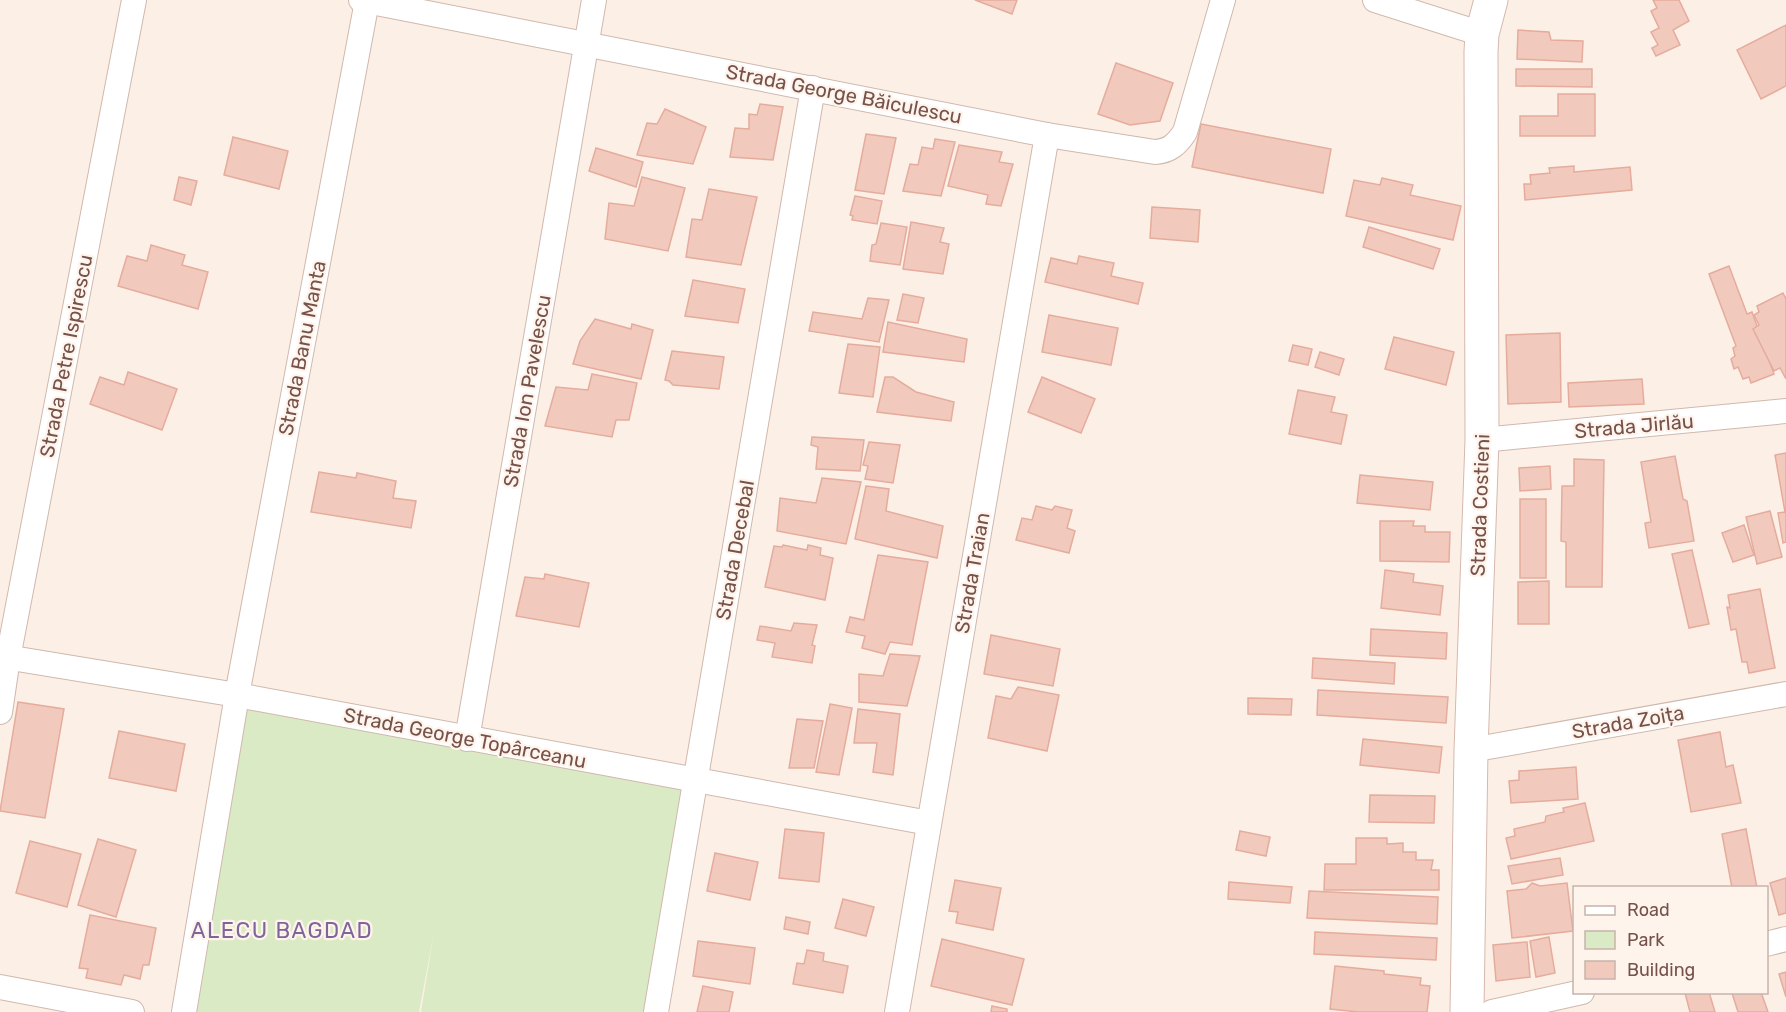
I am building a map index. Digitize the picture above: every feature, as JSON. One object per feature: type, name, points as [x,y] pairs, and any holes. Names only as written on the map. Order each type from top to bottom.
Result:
[{"type":"street","name":"Strada Petre Ispirescu","points":[[0,712],[4,657],[134,0]]},
{"type":"street","name":"Strada George Băiculescu","points":[[362,0],[1047,135],[1155,152],[1167,151],[1185,132],[1223,0]]},
{"type":"street","name":"Strada Ion Pavelescu","points":[[467,738],[594,0]]},
{"type":"street","points":[[1375,0],[1482,34]]},
{"type":"street","name":"Strada Costieni","points":[[1467,1012],[1471,750],[1482,440],[1482,34],[1491,0]]},
{"type":"street","name":"Strada Banu Manta","points":[[184,1012],[237,695],[367,1]]},
{"type":"street","name":"Strada Decebal","points":[[656,1012],[813,88]]},
{"type":"street","name":"Strada Traian","points":[[897,1012],[1047,135]]},
{"type":"street","name":"Strada Jirlău","points":[[1482,440],[1786,411]]},
{"type":"street","name":"Strada George Topârceanu","points":[[4,657],[237,695],[696,782],[929,823]]},
{"type":"street","name":"Strada Zoița","points":[[1471,750],[1786,693]]},
{"type":"street","points":[[1768,944],[1786,939]]},
{"type":"street","points":[[0,987],[132,1012]]},
{"type":"street","points":[[1492,1012],[1577,994]]},
{"type":"green space","points":[[237,695],[690,787],[650,1012],[421,1012],[434,932],[419,1012],[184,1012]]},
{"type":"building","points":[[975,0],[1017,0],[1012,14]]},
{"type":"building","points":[[1653,0],[1679,0],[1689,21],[1673,30],[1680,45],[1656,56],[1652,48],[1658,45],[1651,32],[1659,28],[1651,11],[1657,8]]},
{"type":"building","points":[[1786,25],[1786,86],[1761,99],[1737,50]]},
{"type":"building","points":[[1518,30],[1549,32],[1551,40],[1583,41],[1582,62],[1517,59]]},
{"type":"building","points":[[1116,63],[1173,83],[1160,121],[1130,125],[1098,114]]},
{"type":"building","points":[[1516,69],[1592,69],[1592,87],[1516,86]]},
{"type":"building","points":[[1558,94],[1595,94],[1595,136],[1520,136],[1520,116],[1558,116]]},
{"type":"building","points":[[760,104],[783,107],[773,160],[730,157],[735,128],[749,129],[749,114],[757,115]]},
{"type":"building","points":[[665,109],[706,127],[693,164],[637,155],[647,123],[657,124]]},
{"type":"building","points":[[1201,124],[1331,149],[1323,193],[1192,167]]},
{"type":"building","points":[[866,134],[896,138],[884,194],[855,190]]},
{"type":"building","points":[[233,137],[288,151],[279,189],[224,175]]},
{"type":"building","points":[[935,139],[955,142],[941,196],[903,191],[910,164],[918,165],[922,147],[933,149]]},
{"type":"building","points":[[959,145],[1002,152],[999,162],[1013,164],[1001,206],[986,204],[988,195],[948,186]]},
{"type":"building","points":[[596,148],[643,162],[636,187],[589,171]]},
{"type":"building","points":[[1574,166],[1574,172],[1630,167],[1632,190],[1525,200],[1524,184],[1531,184],[1530,175],[1550,173],[1549,168]]},
{"type":"building","points":[[179,177],[197,181],[191,205],[174,200]]},
{"type":"building","points":[[642,177],[685,188],[668,251],[605,239],[609,203],[634,206]]},
{"type":"building","points":[[1382,178],[1413,185],[1410,195],[1461,206],[1453,240],[1346,216],[1354,180],[1380,185]]},
{"type":"building","points":[[709,189],[757,197],[741,265],[686,257],[692,219],[702,220]]},
{"type":"building","points":[[855,196],[882,201],[877,224],[852,220],[853,216],[850,215]]},
{"type":"building","points":[[1152,207],[1200,210],[1198,242],[1150,238]]},
{"type":"building","points":[[911,222],[944,228],[940,242],[949,244],[943,274],[903,269]]},
{"type":"building","points":[[881,223],[907,227],[900,265],[870,261],[872,245],[876,244]]},
{"type":"building","points":[[1369,227],[1440,249],[1433,269],[1363,247]]},
{"type":"building","points":[[151,245],[185,255],[182,265],[208,272],[198,309],[118,286],[127,256],[147,261]]},
{"type":"building","points":[[1079,256],[1114,263],[1111,276],[1143,283],[1138,304],[1045,282],[1051,258],[1077,264]]},
{"type":"building","points":[[1729,266],[1747,314],[1752,312],[1774,374],[1751,383],[1749,377],[1743,379],[1738,367],[1734,369],[1731,359],[1735,356],[1733,348],[1736,346],[1709,274]]},
{"type":"building","points":[[693,280],[745,289],[738,323],[685,316]]},
{"type":"building","points":[[1783,293],[1786,299],[1786,379],[1780,368],[1774,371],[1753,329],[1759,325],[1754,315],[1759,312],[1757,306]]},
{"type":"building","points":[[903,294],[924,298],[918,323],[897,320]]},
{"type":"building","points":[[868,298],[889,300],[879,342],[809,331],[813,312],[862,319]]},
{"type":"building","points":[[1049,315],[1118,328],[1111,365],[1042,352]]},
{"type":"building","points":[[595,319],[631,329],[632,324],[653,330],[641,379],[573,364],[580,341]]},
{"type":"building","points":[[888,322],[967,339],[964,362],[883,352]]},
{"type":"building","points":[[1560,333],[1561,402],[1508,404],[1506,335]]},
{"type":"building","points":[[1394,337],[1454,352],[1446,385],[1385,369]]},
{"type":"building","points":[[848,344],[880,347],[873,397],[839,393]]},
{"type":"building","points":[[1293,345],[1312,349],[1308,365],[1289,361]]},
{"type":"building","points":[[672,351],[724,357],[719,389],[673,385],[665,380]]},
{"type":"building","points":[[1320,352],[1344,359],[1339,375],[1315,367]]},
{"type":"building","points":[[128,372],[177,389],[162,430],[90,404],[100,377],[124,385]]},
{"type":"building","points":[[592,374],[637,383],[629,420],[616,420],[612,437],[545,426],[556,387],[588,390]]},
{"type":"building","points":[[885,377],[893,377],[916,392],[954,402],[951,421],[877,412]]},
{"type":"building","points":[[1042,377],[1095,399],[1081,433],[1028,412]]},
{"type":"building","points":[[1642,379],[1644,404],[1569,407],[1568,383]]},
{"type":"building","points":[[1298,390],[1335,397],[1331,412],[1347,415],[1341,444],[1289,434]]},
{"type":"building","points":[[812,437],[864,440],[860,471],[816,469],[818,447],[811,445]]},
{"type":"building","points":[[869,442],[900,445],[893,483],[865,479],[868,466],[863,465]]},
{"type":"building","points":[[1786,453],[1786,542],[1783,543],[1778,513],[1785,512],[1775,455]]},
{"type":"building","points":[[1675,456],[1683,499],[1687,501],[1694,541],[1649,548],[1645,523],[1651,522],[1641,462]]},
{"type":"building","points":[[1574,459],[1604,460],[1602,587],[1566,587],[1566,542],[1561,541],[1562,486],[1574,486]]},
{"type":"building","points":[[1550,466],[1551,489],[1520,491],[1519,468]]},
{"type":"building","points":[[319,472],[356,478],[357,473],[396,481],[393,498],[416,501],[411,528],[311,512]]},
{"type":"building","points":[[1360,475],[1433,482],[1430,510],[1357,503]]},
{"type":"building","points":[[822,478],[861,482],[846,544],[777,531],[780,498],[816,503]]},
{"type":"building","points":[[866,486],[889,489],[886,511],[943,526],[937,558],[855,539]]},
{"type":"building","points":[[1520,499],[1546,499],[1546,578],[1520,578]]},
{"type":"building","points":[[1036,506],[1052,510],[1055,506],[1072,510],[1067,528],[1075,531],[1069,553],[1016,540],[1022,518],[1032,520]]},
{"type":"building","points":[[1770,511],[1782,557],[1757,564],[1746,517]]},
{"type":"building","points":[[1380,521],[1414,521],[1413,526],[1425,526],[1425,532],[1450,532],[1449,562],[1380,561]]},
{"type":"building","points":[[1744,525],[1754,555],[1733,562],[1722,533]]},
{"type":"building","points":[[783,545],[807,550],[808,545],[821,548],[820,555],[833,558],[825,600],[765,587],[774,546],[782,547]]},
{"type":"building","points":[[1692,550],[1709,624],[1689,628],[1672,554]]},
{"type":"building","points":[[878,555],[928,562],[912,645],[890,642],[885,654],[862,648],[865,636],[846,632],[850,617],[864,620]]},
{"type":"building","points":[[1385,570],[1414,574],[1413,582],[1443,586],[1440,615],[1381,608]]},
{"type":"building","points":[[545,574],[589,583],[579,627],[516,616],[525,577],[544,579]]},
{"type":"building","points":[[1549,581],[1549,624],[1518,624],[1518,582]]},
{"type":"building","points":[[1760,589],[1775,668],[1749,673],[1747,662],[1742,662],[1736,629],[1731,630],[1727,607],[1730,608],[1728,595]]},
{"type":"building","points":[[794,623],[817,625],[812,645],[815,646],[812,663],[772,657],[775,643],[757,640],[760,626],[791,631]]},
{"type":"building","points":[[1371,629],[1447,633],[1446,659],[1370,655]]},
{"type":"building","points":[[991,635],[1060,649],[1053,686],[984,674]]},
{"type":"building","points":[[890,654],[920,656],[907,706],[859,702],[859,674],[883,676]]},
{"type":"building","points":[[1313,658],[1395,663],[1394,684],[1312,678]]},
{"type":"building","points":[[1018,687],[1059,695],[1047,751],[988,738],[996,696],[1011,699]]},
{"type":"building","points":[[1318,690],[1448,697],[1446,723],[1317,715]]},
{"type":"building","points":[[1248,698],[1292,699],[1291,715],[1248,714]]},
{"type":"building","points":[[18,702],[64,709],[45,818],[0,811]]},
{"type":"building","points":[[830,704],[852,708],[839,775],[816,772]]},
{"type":"building","points":[[858,709],[900,714],[893,775],[873,772],[877,743],[854,743]]},
{"type":"building","points":[[797,719],[823,721],[814,768],[789,768]]},
{"type":"building","points":[[119,731],[185,744],[176,791],[109,778]]},
{"type":"building","points":[[1720,732],[1726,767],[1733,765],[1741,803],[1691,812],[1678,740]]},
{"type":"building","points":[[1363,739],[1442,747],[1439,773],[1360,765]]},
{"type":"building","points":[[1576,767],[1578,799],[1511,803],[1509,781],[1519,780],[1519,771]]},
{"type":"building","points":[[1370,795],[1435,796],[1434,823],[1369,822]]},
{"type":"building","points":[[1585,803],[1594,841],[1511,859],[1506,838],[1515,836],[1514,829],[1545,822],[1546,816],[1564,812],[1563,808]]},
{"type":"building","points":[[785,829],[824,833],[819,882],[779,878]]},
{"type":"building","points":[[1746,829],[1757,886],[1732,886],[1722,834]]},
{"type":"building","points":[[1240,831],[1270,837],[1266,856],[1236,850]]},
{"type":"building","points":[[1356,838],[1387,838],[1387,844],[1403,843],[1403,852],[1416,852],[1416,860],[1433,860],[1431,870],[1439,870],[1439,890],[1324,890],[1325,864],[1356,864]]},
{"type":"building","points":[[98,839],[136,850],[116,917],[78,905]]},
{"type":"building","points":[[30,841],[81,854],[67,907],[16,893]]},
{"type":"building","points":[[715,853],[758,862],[750,900],[707,891]]},
{"type":"building","points":[[1560,858],[1563,875],[1512,884],[1508,866]]},
{"type":"building","points":[[1786,878],[1786,913],[1779,915],[1770,883]]},
{"type":"building","points":[[955,880],[1001,888],[993,930],[956,923],[958,912],[949,911]]},
{"type":"building","points":[[1229,882],[1292,887],[1290,903],[1228,899]]},
{"type":"building","points":[[1532,883],[1540,886],[1567,883],[1573,931],[1512,938],[1507,891],[1526,889]]},
{"type":"building","points":[[1309,891],[1438,897],[1437,924],[1307,918]]},
{"type":"building","points":[[843,899],[874,907],[866,936],[835,928]]},
{"type":"building","points":[[90,915],[156,928],[149,965],[143,965],[140,979],[124,975],[121,985],[86,978],[88,969],[79,968]]},
{"type":"building","points":[[786,917],[810,922],[808,934],[784,929]]},
{"type":"building","points":[[1315,932],[1437,938],[1436,960],[1314,954]]},
{"type":"building","points":[[1549,937],[1555,973],[1536,977],[1530,941]]},
{"type":"building","points":[[942,939],[1024,959],[1012,1005],[931,986]]},
{"type":"building","points":[[698,941],[755,948],[750,984],[693,976]]},
{"type":"building","points":[[1527,942],[1530,977],[1496,981],[1493,945]]},
{"type":"building","points":[[807,950],[824,953],[823,961],[848,966],[843,993],[793,984],[797,963],[804,964]]},
{"type":"building","points":[[1335,966],[1384,971],[1384,974],[1421,978],[1420,985],[1430,986],[1427,1012],[1358,1012],[1330,1009]]},
{"type":"building","points":[[1786,972],[1786,997],[1779,974]]},
{"type":"building","points":[[703,986],[733,992],[729,1012],[697,1012]]},
{"type":"building","points":[[1685,994],[1710,994],[1715,1012],[1690,1012]]},
{"type":"building","points":[[1732,994],[1762,994],[1768,1012],[1738,1012]]},
{"type":"building","points":[[992,1006],[1007,1009],[1007,1012],[991,1012]]},
{"type":"district","name":"ALECU BAGDAD","points":[[282,930]]}]
